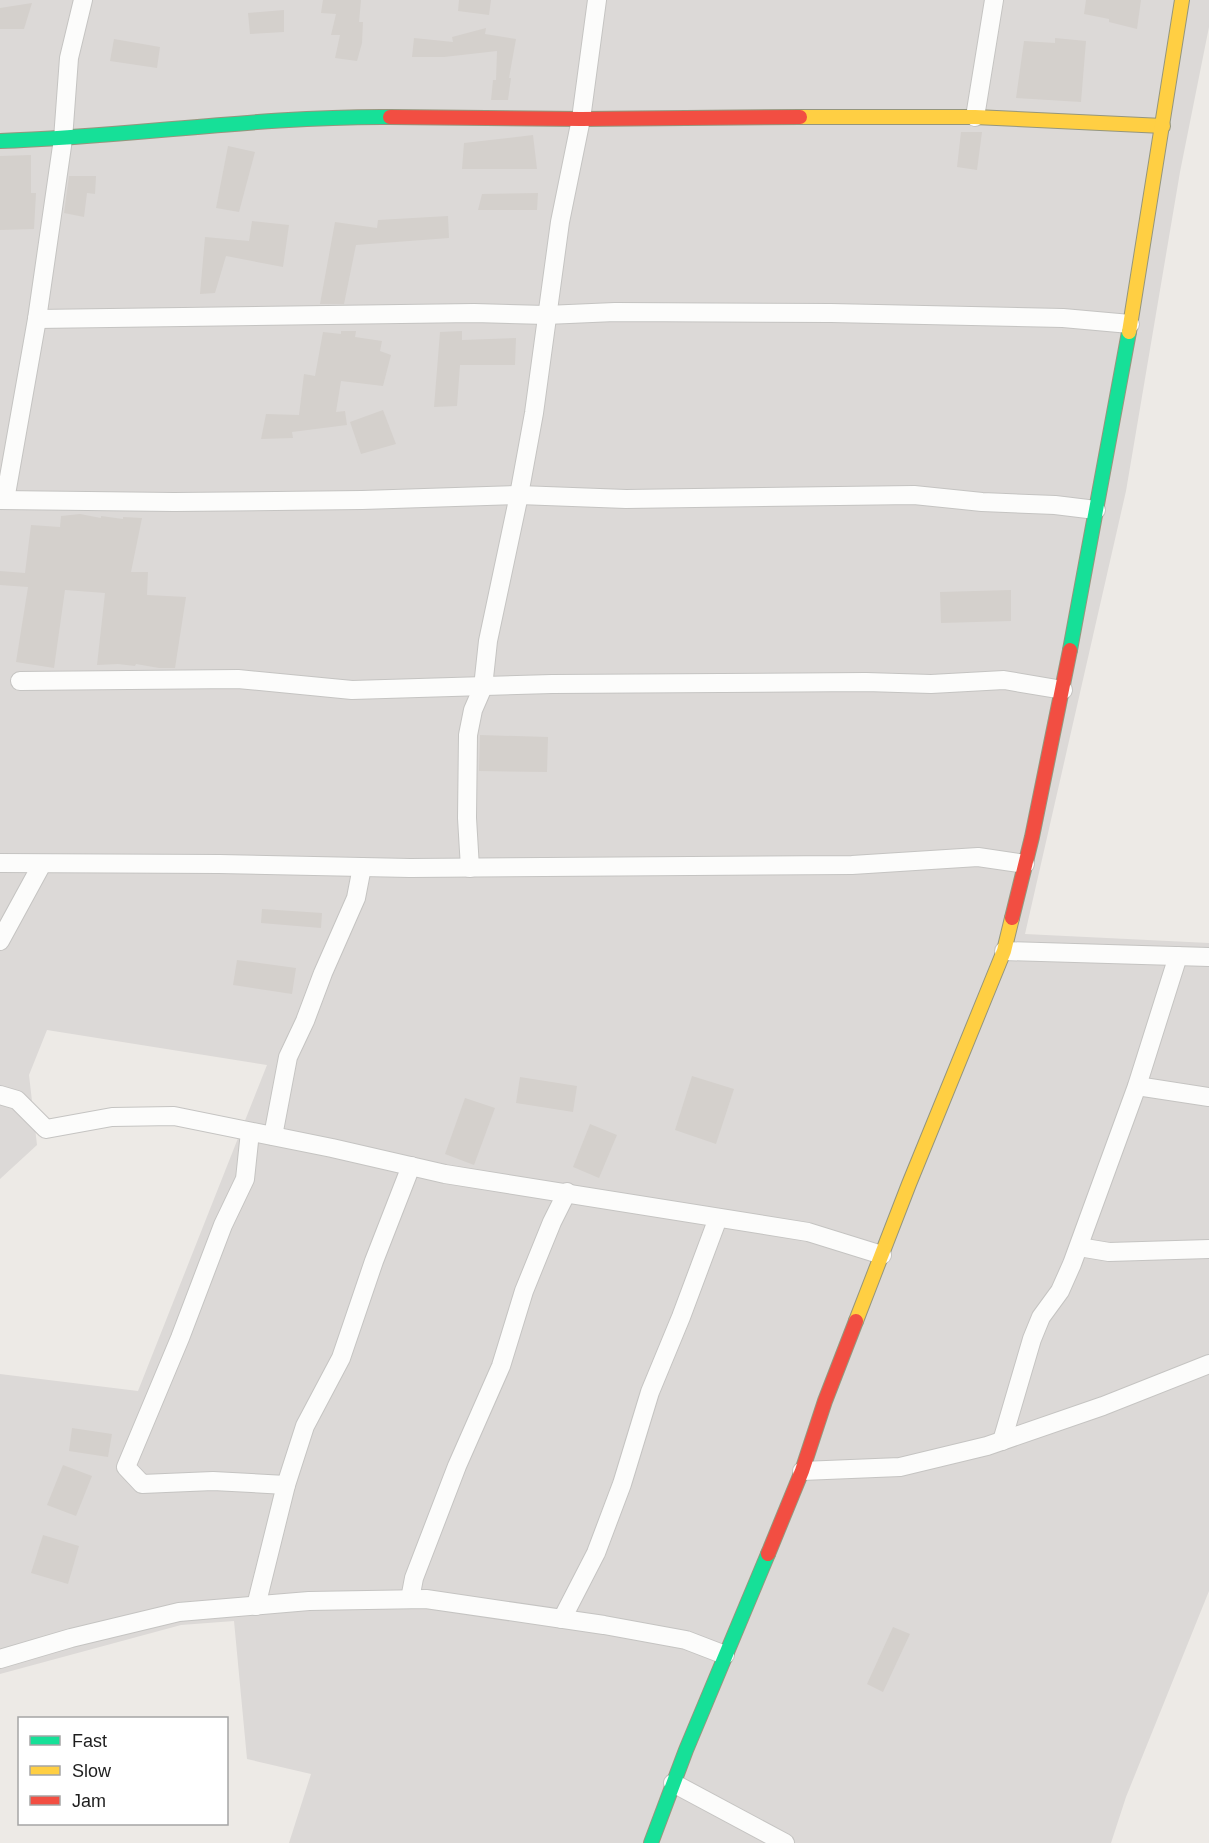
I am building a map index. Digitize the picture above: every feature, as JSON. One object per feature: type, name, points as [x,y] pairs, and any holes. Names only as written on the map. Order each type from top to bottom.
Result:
[{"type":"street","points":[[83,0],[69,58],[63,139],[37,319],[2,500],[174,502],[362,500],[519,495],[626,499],[914,495],[1096,510]]},
{"type":"street","points":[[470,868],[467,818],[468,735],[473,710],[483,687],[488,641],[534,413],[560,222],[581,119],[597,0]]},
{"type":"street","points":[[975,117],[994,0]]},
{"type":"street","points":[[651,1843],[673,1783],[802,1471],[825,1401],[1004,951],[1063,690],[1130,324],[1182,0]]},
{"type":"street","points":[[0,141],[63,139],[302,118],[975,117],[1163,126]]},
{"type":"street","points":[[37,319],[474,313],[546,315],[615,312],[842,313],[1063,318],[1130,324]]},
{"type":"street","points":[[20,681],[238,679],[352,690],[866,682],[931,684],[1004,680],[1063,690]]},
{"type":"street","points":[[0,863],[470,868],[852,865],[978,857],[1025,864]]},
{"type":"street","points":[[0,941],[42,864]]},
{"type":"street","points":[[273,1136],[288,1057],[357,898],[362,867]]},
{"type":"street","points":[[1004,951],[1209,957]]},
{"type":"street","points":[[1002,1441],[1032,1339],[1041,1317],[1060,1291],[1079,1247],[1137,1086],[1178,956]]},
{"type":"street","points":[[1137,1086],[1209,1096]]},
{"type":"street","points":[[0,1095],[17,1100],[46,1129],[112,1117],[174,1116],[445,1174],[808,1232],[882,1255]]},
{"type":"street","points":[[250,1131],[245,1179],[223,1225],[180,1338],[126,1467],[142,1484],[213,1481],[286,1485]]},
{"type":"street","points":[[256,1606],[286,1485],[305,1426],[341,1358],[374,1261],[411,1166]]},
{"type":"street","points":[[410,1599],[414,1578],[457,1466],[501,1366],[524,1291],[552,1222],[567,1192]]},
{"type":"street","points":[[562,1619],[596,1553],[622,1484],[650,1392],[718,1218]]},
{"type":"street","points":[[1079,1247],[1109,1252],[1209,1249]]},
{"type":"street","points":[[802,1471],[900,1467],[1002,1441],[1103,1406],[1209,1364]]},
{"type":"street","points":[[0,1659],[71,1638],[179,1612],[309,1601],[410,1599],[426,1599],[562,1619],[686,1640],[725,1655]]},
{"type":"street","points":[[673,1783],[785,1843]]},
{"type":"shaded area","points":[[0,0],[1209,0],[1209,27],[1180,172],[1126,491],[1025,934],[1209,943],[1209,1591],[1126,1797],[1111,1843],[289,1843],[311,1774],[247,1759],[234,1621],[181,1625],[0,1674],[0,1374],[138,1391],[267,1065],[47,1030],[29,1075],[37,1145],[0,1179]]},
{"type":"building","points":[[323,0],[361,0],[359,22],[363,22],[362,43],[357,61],[335,58],[340,35],[331,35],[336,14],[321,13]]},
{"type":"building","points":[[459,0],[491,0],[489,15],[458,11]]},
{"type":"building","points":[[1086,0],[1141,0],[1137,29],[1109,22],[1109,19],[1084,14]]},
{"type":"building","points":[[32,3],[24,29],[0,29],[0,8]]},
{"type":"building","points":[[284,10],[284,32],[250,34],[248,13]]},
{"type":"building","points":[[486,28],[485,34],[516,39],[509,78],[511,78],[508,100],[491,100],[493,80],[496,80],[497,51],[444,57],[412,57],[414,38],[453,42],[452,37]]},
{"type":"building","points":[[1055,38],[1086,41],[1081,102],[1016,98],[1024,41],[1055,43]]},
{"type":"building","points":[[114,39],[160,47],[157,68],[110,61]]},
{"type":"building","points":[[961,132],[982,132],[977,170],[957,167]]},
{"type":"building","points":[[533,135],[537,169],[462,169],[464,143]]},
{"type":"building","points":[[228,146],[255,152],[239,212],[216,208]]},
{"type":"building","points":[[31,155],[31,193],[36,193],[34,229],[0,230],[0,156]]},
{"type":"building","points":[[69,176],[96,176],[95,194],[87,193],[84,217],[64,213]]},
{"type":"building","points":[[538,193],[537,210],[478,210],[482,194]]},
{"type":"building","points":[[448,216],[449,238],[356,245],[344,304],[320,304],[335,222],[377,228],[378,220]]},
{"type":"building","points":[[252,221],[289,225],[283,267],[226,256],[215,293],[200,294],[205,237],[249,241]]},
{"type":"building","points":[[341,331],[356,331],[355,337],[382,341],[380,351],[391,355],[383,386],[341,381],[336,412],[345,411],[347,425],[292,432],[293,438],[261,439],[266,414],[299,415],[304,374],[315,376],[323,332],[341,334]]},
{"type":"building","points":[[462,331],[462,340],[516,338],[515,365],[460,365],[457,406],[434,407],[440,332]]},
{"type":"building","points":[[383,410],[396,444],[361,454],[350,422]]},
{"type":"building","points":[[80,514],[101,518],[101,516],[123,519],[123,517],[142,518],[131,572],[148,572],[147,595],[186,597],[175,668],[136,664],[135,666],[97,665],[105,593],[65,590],[54,668],[16,662],[28,587],[0,585],[0,571],[25,573],[31,525],[60,527],[61,516]]},
{"type":"building","points":[[1011,590],[1011,621],[941,623],[940,592]]},
{"type":"building","points":[[480,735],[548,737],[547,772],[479,771]]},
{"type":"building","points":[[262,909],[322,913],[321,928],[261,923]]},
{"type":"building","points":[[237,960],[296,968],[292,994],[233,985]]},
{"type":"building","points":[[692,1076],[734,1089],[716,1144],[675,1130]]},
{"type":"building","points":[[520,1077],[577,1086],[573,1112],[516,1103]]},
{"type":"building","points":[[465,1098],[495,1108],[474,1165],[445,1154]]},
{"type":"building","points":[[590,1124],[617,1135],[599,1178],[573,1167]]},
{"type":"building","points":[[72,1428],[112,1434],[108,1457],[69,1451]]},
{"type":"building","points":[[63,1465],[92,1476],[76,1516],[47,1505]]},
{"type":"building","points":[[43,1535],[79,1546],[68,1584],[31,1573]]},
{"type":"building","points":[[893,1627],[910,1634],[883,1692],[867,1684]]},
{"type":"traffic: fast","points":[[0,141],[243,123],[390,117]]},
{"type":"traffic: fast","points":[[1070,650],[1129,332]]},
{"type":"traffic: fast","points":[[651,1843],[686,1750],[768,1554]]},
{"type":"traffic: slow","points":[[1129,332],[1182,0]]},
{"type":"traffic: slow","points":[[800,117],[975,117],[1163,126]]},
{"type":"traffic: slow","points":[[856,1321],[1004,951],[1012,918]]},
{"type":"traffic: jam","points":[[390,117],[581,119],[800,117]]},
{"type":"traffic: jam","points":[[1012,918],[1032,837],[1070,650]]},
{"type":"traffic: jam","points":[[768,1554],[802,1471],[825,1401],[856,1321]]}]
